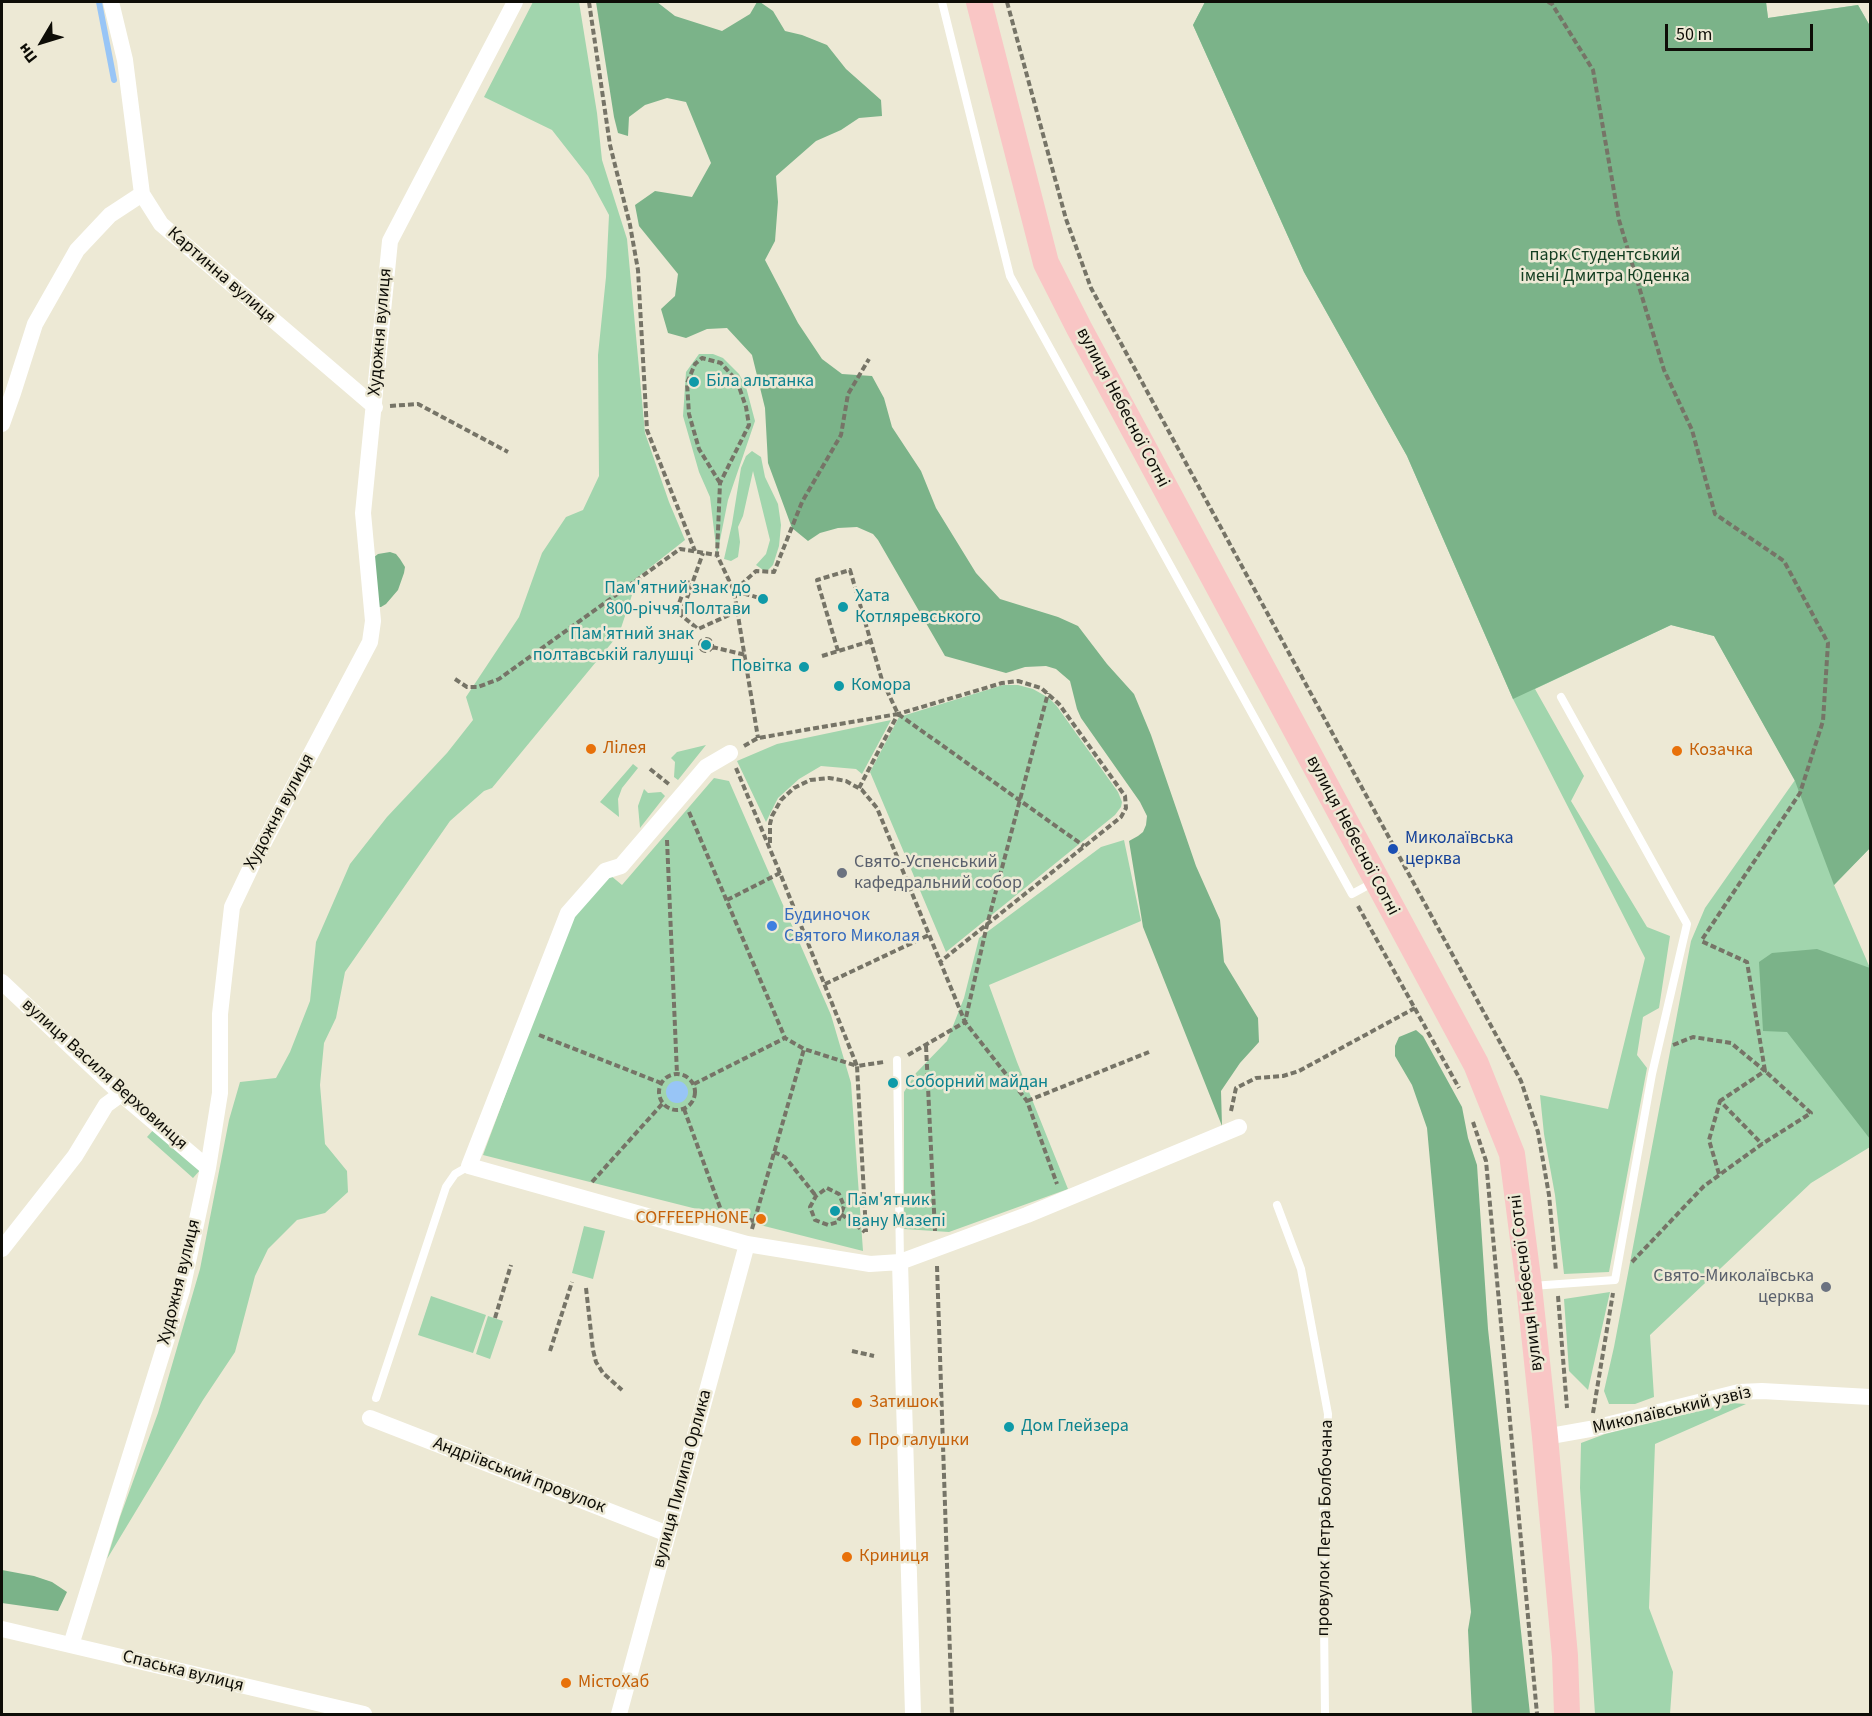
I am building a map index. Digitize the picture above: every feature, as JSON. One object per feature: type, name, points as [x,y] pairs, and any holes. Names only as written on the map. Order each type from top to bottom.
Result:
[{"type":"main road","name":"вулиця Небесної Сотні","points":[[980,2],[1046,263],[1476,1064],[1512,1154],[1545,1437],[1565,1656],[1567,1714]]},
{"type":"street","name":"Картинна вулиця","points":[[111,2],[125,60],[142,194],[161,224],[375,407]]},
{"type":"street","name":"Художня вулиця","points":[[71,1645],[182,1290],[208,1168],[220,1093],[220,1014],[232,907],[370,642],[373,621],[363,513],[390,241],[515,2]]},
{"type":"street","points":[[2,424],[35,324],[77,250],[110,215],[142,194]]},
{"type":"street","points":[[730,753],[706,767],[621,866],[605,871],[568,913],[469,1166],[747,1244],[870,1264],[900,1262],[936,1249],[1063,1200],[1239,1127]]},
{"type":"street","name":"вулиця Василя Верховинця","points":[[2,982],[121,1094],[208,1168]]},
{"type":"street","points":[[2,1249],[75,1156],[106,1105],[121,1094]]},
{"type":"street","name":"вулиця Пилипа Орлика","points":[[619,1714],[747,1244]]},
{"type":"street","points":[[900,1262],[913,1714]]},
{"type":"street","name":"Миколаївський узвіз","points":[[1545,1437],[1590,1429],[1738,1392],[1762,1391],[1870,1397]]},
{"type":"street","name":"Андріївський провулок","points":[[370,1418],[668,1534]]},
{"type":"street","name":"Спаська вулиця","points":[[2,1629],[364,1714]]},
{"type":"lane","points":[[942,2],[1010,276],[1352,894],[1376,881]]},
{"type":"lane","points":[[1529,1286],[1615,1280],[1657,1051],[1687,924],[1561,697]]},
{"type":"lane","points":[[897,1060],[900,1262]]},
{"type":"lane","points":[[376,1398],[446,1187],[455,1174],[469,1166]]},
{"type":"lane","name":"провулок Петра Болбочана","points":[[1278,1205],[1301,1269],[1328,1414],[1323,1526],[1325,1714]]},
{"type":"path","points":[[589,2],[610,145],[639,270],[647,430],[695,551]]},
{"type":"path","points":[[1548,2],[1552,4],[1593,70],[1619,220],[1664,370],[1692,430],[1715,514],[1784,561],[1828,643],[1823,721],[1800,793],[1701,941]]},
{"type":"path","points":[[720,483],[699,448],[689,414],[687,383],[695,364],[702,358],[721,363],[737,381],[746,407],[749,425],[720,483],[717,555],[734,591],[758,738]]},
{"type":"path","points":[[734,591],[756,571],[774,572],[802,502],[841,435],[849,394],[869,359]]},
{"type":"path","points":[[375,407],[418,404],[508,453]]},
{"type":"path","points":[[455,679],[467,687],[478,687],[499,679],[680,549],[717,555]]},
{"type":"path","points":[[681,615],[703,553]]},
{"type":"path","points":[[838,651],[817,580],[850,570],[882,680],[898,714],[1084,846]]},
{"type":"path","points":[[688,580],[676,611],[698,629],[738,611]]},
{"type":"path","points":[[734,591],[763,599]]},
{"type":"path","points":[[822,656],[871,641]]},
{"type":"path","points":[[712,647],[746,655]]},
{"type":"path","points":[[841,1214],[866,1232],[857,1066],[730,753],[758,738],[898,714],[1009,681],[1034,685],[1048,693],[1066,712],[1125,796],[1124,813],[940,962]]},
{"type":"path","points":[[650,770],[682,795],[785,1038],[804,1049],[857,1066],[897,1060],[926,1046],[964,1022],[1048,693]]},
{"type":"path","points":[[859,788],[898,714]]},
{"type":"path","points":[[772,852],[769,834],[772,816],[781,800],[794,788],[810,780],[829,778],[846,781],[869,796],[877,808],[964,1022],[1027,1101],[1063,1200]]},
{"type":"path","points":[[666,815],[677,1074]]},
{"type":"path","points":[[726,900],[780,873]]},
{"type":"path","points":[[1352,894],[1465,1098]]},
{"type":"path","points":[[1684,933],[1747,962],[1766,1071]]},
{"type":"path","points":[[825,984],[929,935]]},
{"type":"path","points":[[1231,1110],[1236,1088],[1256,1078],[1283,1076],[1299,1071],[1415,1008]]},
{"type":"path","points":[[522,1028],[661,1083]]},
{"type":"path","points":[[1590,1429],[1615,1280],[1704,1186],[1762,1144],[1811,1113],[1766,1071],[1731,1043],[1693,1037],[1657,1051]]},
{"type":"path","points":[[694,1084],[785,1038]]},
{"type":"path","points":[[926,1046],[936,1249],[952,1714]]},
{"type":"path","points":[[747,1244],[804,1049]]},
{"type":"path","points":[[1027,1101],[1149,1052]]},
{"type":"path","points":[[1719,1174],[1709,1140],[1720,1101],[1766,1071]]},
{"type":"path","points":[[685,1075],[694,1084],[694,1099],[684,1109],[671,1109],[663,1103],[659,1095],[661,1083],[668,1076],[685,1075]]},
{"type":"path","points":[[1720,1101],[1762,1144]]},
{"type":"path","points":[[592,1183],[663,1103]]},
{"type":"path","points":[[684,1109],[726,1223]]},
{"type":"path","points":[[1472,1119],[1486,1161],[1537,1714]]},
{"type":"path","points":[[774,1152],[785,1158],[816,1196]]},
{"type":"path","points":[[827,1188],[840,1194],[844,1206],[838,1222],[828,1225],[815,1220],[810,1207],[816,1196],[827,1188]]},
{"type":"path","points":[[722,1213],[754,1221]]},
{"type":"path","points":[[495,1318],[511,1265]]},
{"type":"path","points":[[550,1352],[572,1282]]},
{"type":"path","points":[[586,1288],[593,1350],[597,1362],[603,1373],[622,1390]]},
{"type":"path","points":[[852,1351],[873,1356]]},
{"type":"green space","points":[[533,2],[579,2],[597,113],[602,160],[627,239],[645,433],[685,540],[638,577],[619,634],[492,788],[484,791],[450,821],[345,972],[336,1018],[324,1043],[320,1085],[325,1144],[347,1171],[348,1192],[325,1213],[297,1220],[268,1249],[255,1276],[235,1352],[203,1400],[107,1559],[158,1413],[200,1269],[229,1120],[240,1082],[276,1078],[290,1052],[310,1001],[316,942],[350,864],[387,817],[447,753],[473,720],[466,697],[519,617],[542,553],[566,517],[583,510],[599,476],[598,355],[606,277],[609,215],[588,176],[552,130],[484,97]]},
{"type":"green space","points":[[596,2],[657,2],[675,16],[722,31],[750,14],[757,2],[760,2],[773,11],[785,31],[827,45],[846,69],[881,100],[882,116],[859,118],[841,130],[816,141],[776,176],[778,202],[775,241],[765,260],[798,323],[822,359],[842,374],[872,376],[884,398],[892,427],[921,471],[936,508],[976,573],[1000,599],[1058,617],[1078,626],[1134,694],[1151,735],[1196,866],[1220,920],[1224,962],[1258,1018],[1259,1042],[1240,1063],[1221,1091],[1222,1126],[1143,927],[1129,841],[1143,832],[1147,816],[1140,802],[1081,718],[1070,681],[1056,669],[1046,666],[1025,667],[1006,673],[945,656],[873,534],[857,527],[838,528],[820,533],[808,541],[792,528],[768,463],[765,408],[752,355],[727,328],[707,329],[686,338],[668,333],[661,309],[675,296],[678,274],[639,226],[635,205],[655,191],[692,197],[711,163],[686,102],[667,98],[645,105],[629,117],[628,136],[618,133]]},
{"type":"green space","name":"парк Студентський імені Дмитра Юденка","points":[[1205,2],[1766,2],[1768,18],[1858,5],[1870,26],[1870,848],[1834,885],[1870,968],[1870,1147],[1811,1183],[1650,1335],[1654,1397],[1635,1404],[1609,1404],[1604,1391],[1691,941],[1705,908],[1795,780],[1714,636],[1671,625],[1535,689],[1584,776],[1571,801],[1647,927],[1670,936],[1659,1008],[1643,1017],[1637,1055],[1647,1068],[1609,1272],[1564,1274],[1540,1095],[1608,1109],[1645,958],[1513,699],[1407,456],[1304,272],[1193,25]]},
{"type":"green space","name":"парк Студентський імені Дмитра Юденка","points":[[1205,2],[1766,2],[1768,18],[1858,5],[1870,26],[1870,848],[1834,885],[1795,781],[1714,636],[1671,625],[1513,699],[1407,456],[1304,272],[1193,25]]},
{"type":"green space","points":[[699,354],[713,354],[723,358],[739,374],[746,387],[755,421],[728,500],[717,555],[710,497],[699,472],[683,416],[686,372]]},
{"type":"green space","points":[[752,451],[761,457],[765,477],[778,504],[781,525],[779,546],[773,565],[766,572],[756,565],[766,554],[770,540],[753,471],[743,516],[738,527],[740,542],[738,557],[731,561],[724,559],[741,468],[746,456]]},
{"type":"green space","points":[[390,552],[396,554],[400,559],[405,567],[404,573],[398,590],[386,604],[375,607],[373,558],[378,554]]},
{"type":"green space","points":[[1003,685],[1018,685],[1033,689],[1056,705],[1118,792],[1122,802],[1121,807],[1115,815],[946,952],[870,772],[899,717]]},
{"type":"green space","points":[[891,720],[862,774],[856,769],[821,766],[799,779],[778,798],[766,822],[737,761],[777,744]]},
{"type":"green space","points":[[706,745],[678,780],[674,777],[675,762],[671,758],[677,752]]},
{"type":"green space","points":[[633,764],[638,768],[622,788],[618,799],[619,817],[600,802]]},
{"type":"green space","points":[[714,778],[729,781],[831,1015],[851,1083],[863,1251],[483,1155],[572,916],[610,875],[622,885]]},
{"type":"green space","points":[[644,789],[648,793],[661,792],[665,796],[640,828],[638,806]]},
{"type":"green space","points":[[1124,840],[1141,921],[989,985],[1068,1189],[949,1232],[904,1229],[904,1092],[916,1073],[947,1041],[964,998],[979,938],[1101,847]]},
{"type":"green space","points":[[1817,949],[1870,968],[1870,1139],[1787,1032],[1763,1031],[1759,962],[1772,953]]},
{"type":"green space","points":[[1416,1030],[1423,1036],[1462,1107],[1468,1138],[1477,1165],[1488,1329],[1530,1714],[1472,1714],[1468,1630],[1471,1612],[1427,1128],[1412,1085],[1395,1056],[1395,1046],[1399,1037]]},
{"type":"green space","points":[[155,1128],[201,1169],[193,1178],[147,1137]]},
{"type":"green space","points":[[584,1226],[605,1231],[593,1279],[572,1273]]},
{"type":"green space","points":[[1610,1292],[1588,1390],[1569,1371],[1564,1299]]},
{"type":"green space","points":[[431,1296],[486,1315],[473,1353],[418,1335]]},
{"type":"green space","points":[[488,1316],[503,1321],[490,1359],[476,1354]]},
{"type":"green space","points":[[1732,1403],[1746,1404],[1655,1444],[1649,1608],[1673,1672],[1670,1714],[1595,1714],[1580,1488],[1581,1443],[1605,1434]]},
{"type":"green space","points":[[2,1570],[52,1582],[67,1592],[58,1611],[2,1603]]},
{"type":"water","points":[[677,1081],[685,1084],[688,1092],[685,1100],[677,1103],[669,1100],[666,1092],[669,1084]]},
{"type":"waterway","points":[[99,2],[114,80]]},
{"type":"place","name":"Біла альтанка","points":[[694,382]]},
{"type":"place","name":"Пам'ятний знак до 800-річчя Полтави","points":[[763,599]]},
{"type":"place","name":"Хата Котляревського","points":[[843,607]]},
{"type":"place","name":"Пам'ятний знак полтавській галушці","points":[[706,645]]},
{"type":"place","name":"Повітка","points":[[804,667]]},
{"type":"place","name":"Комора","points":[[839,686]]},
{"type":"place","name":"Лілея","points":[[591,749]]},
{"type":"place","name":"Козачка","points":[[1677,751]]},
{"type":"place","name":"Миколаївська церква","points":[[1393,849]]},
{"type":"place","name":"Свято-Успенський кафедральний собор","points":[[842,873]]},
{"type":"place","name":"Будиночок Святого Миколая","points":[[772,926]]},
{"type":"place","name":"Соборний майдан","points":[[893,1083]]},
{"type":"place","name":"Пам'ятник Івану Мазепі","points":[[835,1211]]},
{"type":"place","name":"COFFEEPHONE","points":[[761,1219]]},
{"type":"place","name":"Свято-Миколаївська церква","points":[[1826,1287]]},
{"type":"place","name":"Затишок","points":[[857,1403]]},
{"type":"place","name":"Дом Глейзера","points":[[1009,1427]]},
{"type":"place","name":"Про галушки","points":[[856,1441]]},
{"type":"place","name":"Криниця","points":[[847,1557]]},
{"type":"place","name":"МістоХаб","points":[[566,1683]]}]
